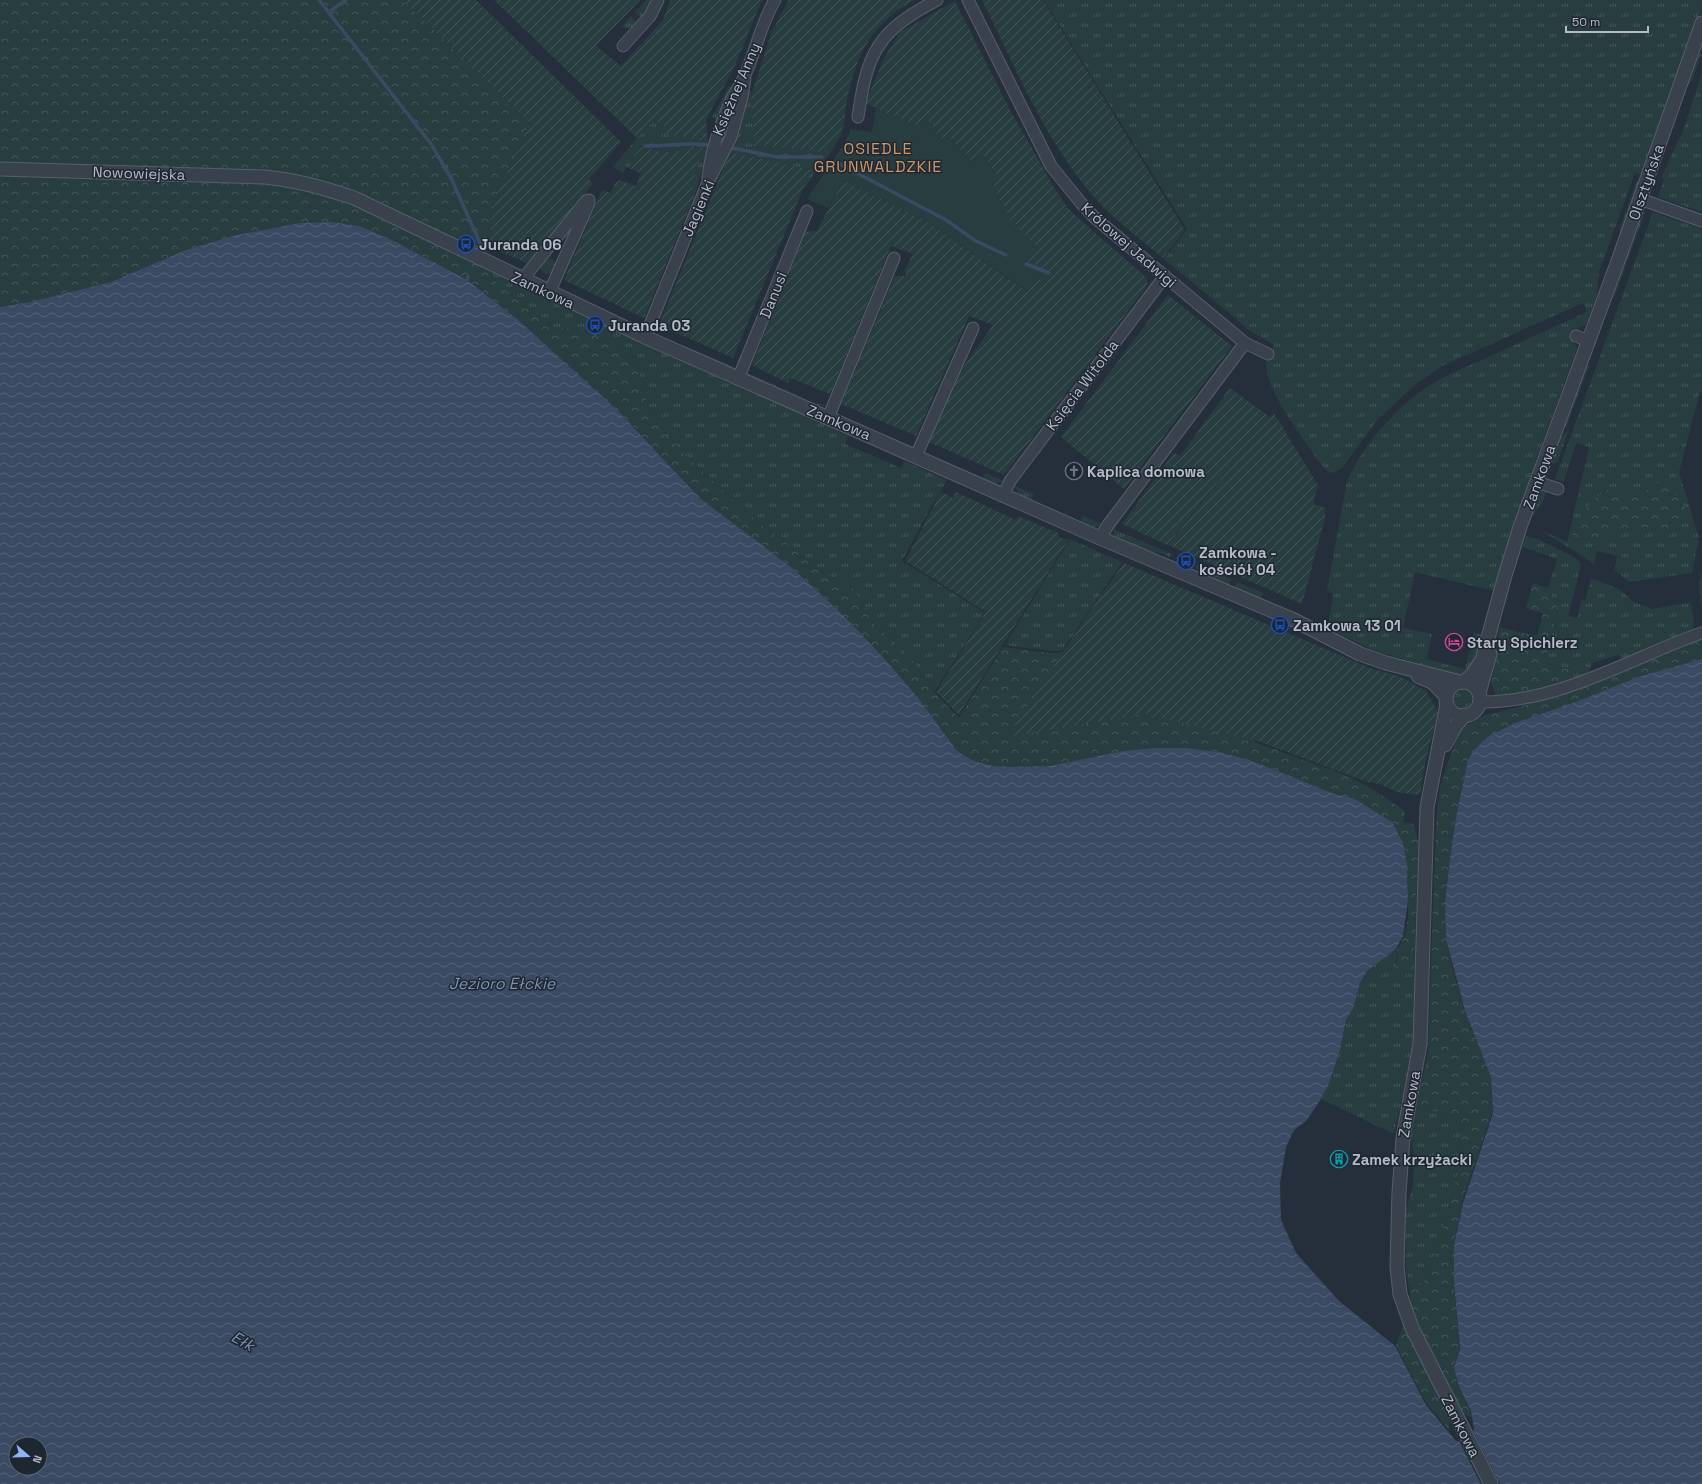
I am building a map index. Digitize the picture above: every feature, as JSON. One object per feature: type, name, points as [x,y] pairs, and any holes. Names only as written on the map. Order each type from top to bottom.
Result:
[{"type":"street","points":[[623,46],[650,16],[658,0]]},
{"type":"street","name":"Księżnej Anny","points":[[744,77],[764,23],[775,0]]},
{"type":"street","points":[[858,117],[866,72],[883,39],[908,16],[937,0]]},
{"type":"street","name":"Królowej Jadwigi","points":[[968,0],[1051,166],[1080,203],[1095,218],[1245,343],[1268,354]]},
{"type":"street","name":"Olsztyńska","points":[[1589,341],[1699,42],[1702,23]]},
{"type":"street","name":"Jagienki","points":[[645,337],[708,182],[731,137],[742,97],[744,77]]},
{"type":"street","name":"Nowowiejska","points":[[0,169],[278,178]]},
{"type":"street","name":"Zamkowa","points":[[278,178],[313,185],[354,198],[549,293],[645,337],[916,456],[1003,496],[1294,620],[1360,654],[1400,667],[1462,682],[1472,675],[1482,660],[1511,554],[1589,341]]},
{"type":"street","points":[[1640,199],[1702,221]]},
{"type":"street","points":[[522,280],[586,201],[589,200],[549,293]]},
{"type":"street","name":"Danusi","points":[[738,379],[807,211]]},
{"type":"street","points":[[828,418],[894,258]]},
{"type":"street","name":"Księcia Witolda","points":[[1003,496],[1010,481],[1165,276]]},
{"type":"street","points":[[916,456],[973,328]]},
{"type":"street","points":[[1576,336],[1589,341]]},
{"type":"street","points":[[1100,538],[1108,525],[1245,343]]},
{"type":"street","points":[[1537,482],[1558,489]]},
{"type":"street","name":"Zamkowa","points":[[1479,698],[1489,662],[1494,615]]},
{"type":"street","points":[[1479,698],[1502,702],[1545,694],[1701,633]]},
{"type":"street","name":"Zamkowa","points":[[1400,667],[1432,682],[1447,700],[1427,808],[1420,1044],[1403,1138],[1399,1192],[1397,1267],[1400,1294],[1405,1312],[1490,1484]]},
{"type":"street","points":[[1462,682],[1471,683],[1479,698],[1476,710],[1465,715],[1456,714],[1447,700],[1451,687],[1462,682]]},
{"type":"street","name":"Zamkowa","points":[[1433,776],[1452,731],[1465,715]]},
{"type":"green space","points":[[0,0],[403,0],[530,123],[492,206],[489,247],[485,255],[484,265],[498,285],[556,329],[581,328],[636,359],[650,415],[683,453],[746,513],[787,544],[815,568],[852,587],[875,625],[903,649],[924,675],[934,692],[959,718],[1003,647],[1050,653],[1069,652],[1223,723],[1258,743],[1350,777],[1377,792],[1405,811],[1403,822],[1414,824],[1418,842],[1414,973],[1396,968],[1397,950],[1404,937],[1408,919],[1408,882],[1403,843],[1353,798],[1337,795],[1250,760],[1219,752],[1186,748],[1153,748],[1123,751],[1050,766],[993,766],[974,761],[957,751],[837,609],[791,567],[701,499],[657,452],[568,365],[517,319],[467,280],[394,241],[359,226],[331,222],[300,223],[236,235],[186,250],[111,282],[30,302],[0,307]]},
{"type":"green space","points":[[403,0],[476,0],[621,142],[589,179],[593,184],[527,263],[489,247],[492,206],[530,123]]},
{"type":"green space","points":[[494,0],[640,0],[596,46],[621,66],[663,20],[670,0],[762,0],[734,68],[706,119],[708,142],[662,133],[665,126],[657,123],[653,119],[637,138]]},
{"type":"green space","points":[[646,0],[651,0],[646,12],[641,17],[635,12]]},
{"type":"green space","points":[[789,0],[914,0],[899,9],[887,19],[868,41],[861,54],[851,83],[842,132],[827,153],[800,149],[754,146],[751,96],[772,31]]},
{"type":"green space","points":[[982,0],[1043,0],[1185,230],[1163,258],[1106,209],[1089,191],[1073,170],[1058,148],[1030,99]]},
{"type":"green space","points":[[1044,0],[1702,0],[1702,7],[1643,175],[1635,173],[1599,272],[1597,294],[1586,325],[1579,327],[1574,343],[1577,348],[1535,463],[1538,465],[1495,591],[1415,572],[1403,628],[1432,634],[1427,659],[1465,669],[1474,632],[1481,635],[1477,657],[1467,673],[1457,675],[1370,649],[1332,630],[1329,627],[1333,594],[1327,590],[1347,481],[1359,458],[1376,434],[1398,410],[1425,388],[1448,375],[1587,312],[1583,303],[1442,366],[1417,383],[1378,419],[1342,468],[1333,473],[1327,471],[1296,429],[1279,402],[1273,388],[1268,376],[1266,359],[1274,345],[1247,329],[1164,259],[1187,229]]},
{"type":"green space","points":[[955,1],[1009,108],[1055,189],[1067,207],[1147,278],[1147,286],[1004,475],[929,442],[962,369],[993,325],[969,316],[916,436],[841,404],[895,276],[905,276],[905,270],[913,254],[891,246],[830,394],[790,378],[788,383],[752,365],[805,232],[817,231],[843,180],[929,223],[1028,292],[1039,279],[1043,282],[1051,273],[1027,262],[1038,248],[1011,220],[992,184],[999,180],[984,156],[972,162],[950,138],[943,141],[928,120],[914,125],[865,103],[884,58],[900,32]]},
{"type":"green space","points":[[631,16],[636,22],[635,25],[628,29],[621,27]]},
{"type":"green space","points":[[1702,52],[1692,81],[1688,85],[1694,62]]},
{"type":"green space","points":[[1702,73],[1702,212],[1658,197],[1664,179],[1661,178],[1684,128]]},
{"type":"green space","points":[[729,86],[732,88],[718,120],[712,117]]},
{"type":"green space","points":[[749,91],[752,92],[754,146],[800,149],[827,153],[841,135],[833,149],[802,191],[811,170],[730,152]]},
{"type":"green space","points":[[876,107],[914,125],[928,120],[943,141],[950,138],[972,162],[984,156],[999,180],[992,184],[1011,219],[1038,248],[1052,272],[1043,282],[1039,279],[1029,292],[929,223],[843,180],[828,208],[807,199],[842,148],[851,129],[872,132]]},
{"type":"green space","points":[[653,119],[657,123],[665,126],[663,133],[710,142],[695,194],[692,185],[703,148],[691,146],[691,150],[664,152],[639,146],[629,168],[626,167],[623,173],[613,167]]},
{"type":"green space","points":[[639,146],[664,152],[691,150],[691,146],[703,148],[692,185],[695,194],[644,318],[564,280],[602,190],[611,193],[615,183],[620,180],[636,186],[641,173],[629,168]]},
{"type":"green space","points":[[730,152],[811,170],[733,358],[659,325]]},
{"type":"green space","points":[[1637,180],[1641,182],[1631,211],[1620,232],[1619,231]]},
{"type":"green space","points":[[1646,210],[1614,298],[1611,295],[1640,216]]},
{"type":"green space","points":[[1653,212],[1702,229],[1702,392],[1700,392],[1679,472],[1699,538],[1692,573],[1629,582],[1615,570],[1617,556],[1596,551],[1594,565],[1583,556],[1540,530],[1567,542],[1589,447],[1576,443],[1564,482],[1555,479]]},
{"type":"green space","points":[[548,258],[555,263],[556,266],[551,273],[548,274],[541,269],[540,266],[545,259]]},
{"type":"green space","points":[[486,269],[630,337],[837,428],[836,431],[848,436],[845,444],[901,468],[904,461],[947,480],[902,561],[985,613],[934,692],[924,675],[903,649],[875,625],[852,587],[815,568],[787,544],[746,513],[683,453],[650,415],[636,359],[582,329],[556,329],[498,285]]},
{"type":"green space","points":[[1168,295],[1232,346],[1124,489],[1061,437]]},
{"type":"green space","points":[[687,347],[734,367],[732,369],[687,349]]},
{"type":"green space","points":[[1589,366],[1567,425],[1562,428],[1585,367]]},
{"type":"green space","points":[[748,373],[815,403],[824,405],[815,406],[749,376]]},
{"type":"green space","points":[[1230,388],[1270,417],[1274,413],[1318,485],[1313,504],[1325,508],[1325,518],[1302,604],[1168,545],[1267,421],[1167,545],[1122,524],[1174,453],[1180,456]]},
{"type":"green space","points":[[1569,429],[1558,461],[1554,464],[1550,462],[1558,441]]},
{"type":"green space","points":[[985,473],[1004,481],[993,485],[982,480]]},
{"type":"green space","points":[[1658,481],[1665,481],[1687,510],[1686,523],[1673,528],[1640,527],[1611,531],[1598,543],[1583,543],[1572,534],[1585,509],[1606,490],[1620,491],[1641,496]]},
{"type":"green space","points":[[1015,486],[1034,494],[1031,501],[1019,495]]},
{"type":"green space","points":[[1542,491],[1547,491],[1543,501],[1530,520],[1528,520],[1539,494]]},
{"type":"green space","points":[[941,492],[953,498],[956,492],[1016,520],[1018,516],[1058,533],[1060,538],[1069,539],[959,715],[936,692],[986,612],[905,561]]},
{"type":"green space","points":[[1083,516],[1101,524],[1096,527],[1085,525],[1080,522]]},
{"type":"green space","points":[[1113,529],[1172,554],[1170,557],[1160,553],[1137,548],[1115,537]]},
{"type":"green space","points":[[1526,536],[1538,539],[1577,559],[1581,565],[1568,616],[1577,618],[1581,601],[1585,600],[1591,579],[1598,580],[1622,591],[1632,601],[1651,609],[1688,603],[1691,604],[1694,621],[1693,628],[1685,635],[1623,661],[1619,655],[1592,663],[1588,673],[1574,680],[1571,670],[1545,663],[1558,609],[1548,588],[1557,559],[1522,547]]},
{"type":"green space","points":[[1070,539],[1122,562],[1062,651],[1005,645]]},
{"type":"green space","points":[[1124,563],[1370,668],[1401,677],[1426,691],[1438,712],[1425,763],[1420,795],[1397,792],[1380,784],[1367,782],[1258,741],[1144,714],[1007,737],[1096,602]]},
{"type":"green space","points":[[1196,565],[1231,579],[1228,586],[1195,568]]},
{"type":"green space","points":[[1702,570],[1702,609],[1699,585]]},
{"type":"green space","points":[[1237,582],[1263,593],[1260,600],[1235,589]]},
{"type":"green space","points":[[1533,583],[1548,588],[1558,609],[1545,663],[1572,670],[1574,680],[1518,696],[1496,695],[1491,683],[1495,665],[1499,627],[1537,636],[1543,613],[1526,608]]},
{"type":"green space","points":[[1702,636],[1702,659],[1638,677],[1573,703],[1517,722],[1468,760],[1456,817],[1445,902],[1446,939],[1452,968],[1465,1012],[1491,1077],[1492,1113],[1462,1202],[1454,1245],[1454,1283],[1459,1349],[1454,1367],[1458,1387],[1472,1418],[1465,1414],[1449,1422],[1450,1431],[1427,1404],[1396,1346],[1411,1301],[1409,1288],[1423,1284],[1438,1249],[1461,1160],[1460,1125],[1447,1113],[1416,1108],[1428,1053],[1436,823],[1440,787],[1461,729],[1483,716],[1538,702],[1599,680]]},
{"type":"green space","points":[[1463,690],[1469,693],[1472,699],[1469,705],[1463,708],[1457,705],[1454,699],[1457,693]]},
{"type":"green space","points":[[1396,949],[1396,968],[1414,973],[1416,1002],[1413,1053],[1394,1134],[1321,1099],[1340,1050],[1346,1020],[1353,1009],[1360,983],[1367,971]]},
{"type":"green space","points":[[1416,1108],[1447,1113],[1460,1125],[1461,1160],[1438,1249],[1423,1284],[1409,1288],[1406,1269],[1406,1210],[1413,1186],[1414,1156],[1411,1137]]},
{"type":"water","name":"Jezioro Ełckie","points":[[331,222],[359,226],[394,241],[467,280],[517,319],[615,408],[701,499],[791,567],[837,609],[882,656],[919,699],[957,751],[974,761],[993,766],[1050,766],[1123,751],[1154,748],[1186,748],[1219,752],[1250,760],[1337,795],[1353,798],[1392,822],[1403,843],[1407,864],[1408,900],[1403,936],[1396,949],[1367,971],[1360,983],[1353,1009],[1346,1020],[1340,1050],[1329,1083],[1321,1099],[1306,1121],[1294,1130],[1286,1147],[1280,1183],[1281,1220],[1296,1253],[1339,1301],[1395,1346],[1426,1405],[1456,1441],[1466,1441],[1471,1436],[1474,1429],[1471,1411],[1459,1387],[1454,1368],[1460,1349],[1454,1283],[1454,1245],[1463,1203],[1493,1113],[1491,1077],[1465,1011],[1446,939],[1445,902],[1450,859],[1456,817],[1468,760],[1477,747],[1489,736],[1517,722],[1573,703],[1638,677],[1702,659],[1702,1484],[0,1484],[0,307],[30,302],[111,282],[186,250],[236,235],[300,223]]},
{"type":"pier","points":[[1472,1429],[1500,1484],[1481,1484],[1458,1439],[1465,1439]]},
{"type":"waterway","points":[[319,0],[431,144],[451,178],[480,243],[480,249]]},
{"type":"waterway","points":[[329,12],[346,0]]},
{"type":"waterway","points":[[645,146],[684,144],[708,145]]},
{"type":"waterway","points":[[732,148],[777,157],[822,157]]},
{"type":"waterway","points":[[836,162],[946,220],[976,241],[1006,255]]},
{"type":"waterway","points":[[1026,264],[1049,273]]},
{"type":"place","name":"Juranda 06","points":[[466,244]]},
{"type":"place","name":"Juranda 03","points":[[595,325]]},
{"type":"place","name":"Kaplica domowa","points":[[1074,471]]},
{"type":"place","name":"Zamkowa - kościół 04","points":[[1186,561]]},
{"type":"place","name":"Zamkowa 13 01","points":[[1280,625]]},
{"type":"place","name":"Stary Spichlerz","points":[[1454,642]]},
{"type":"place","name":"Zamek krzyżacki","points":[[1339,1159]]},
{"type":"district","name":"OSIEDLE GRUNWALDZKIE","points":[[878,157]]},
{"type":"water label","name":"Ełk","points":[[243,1341]]}]
